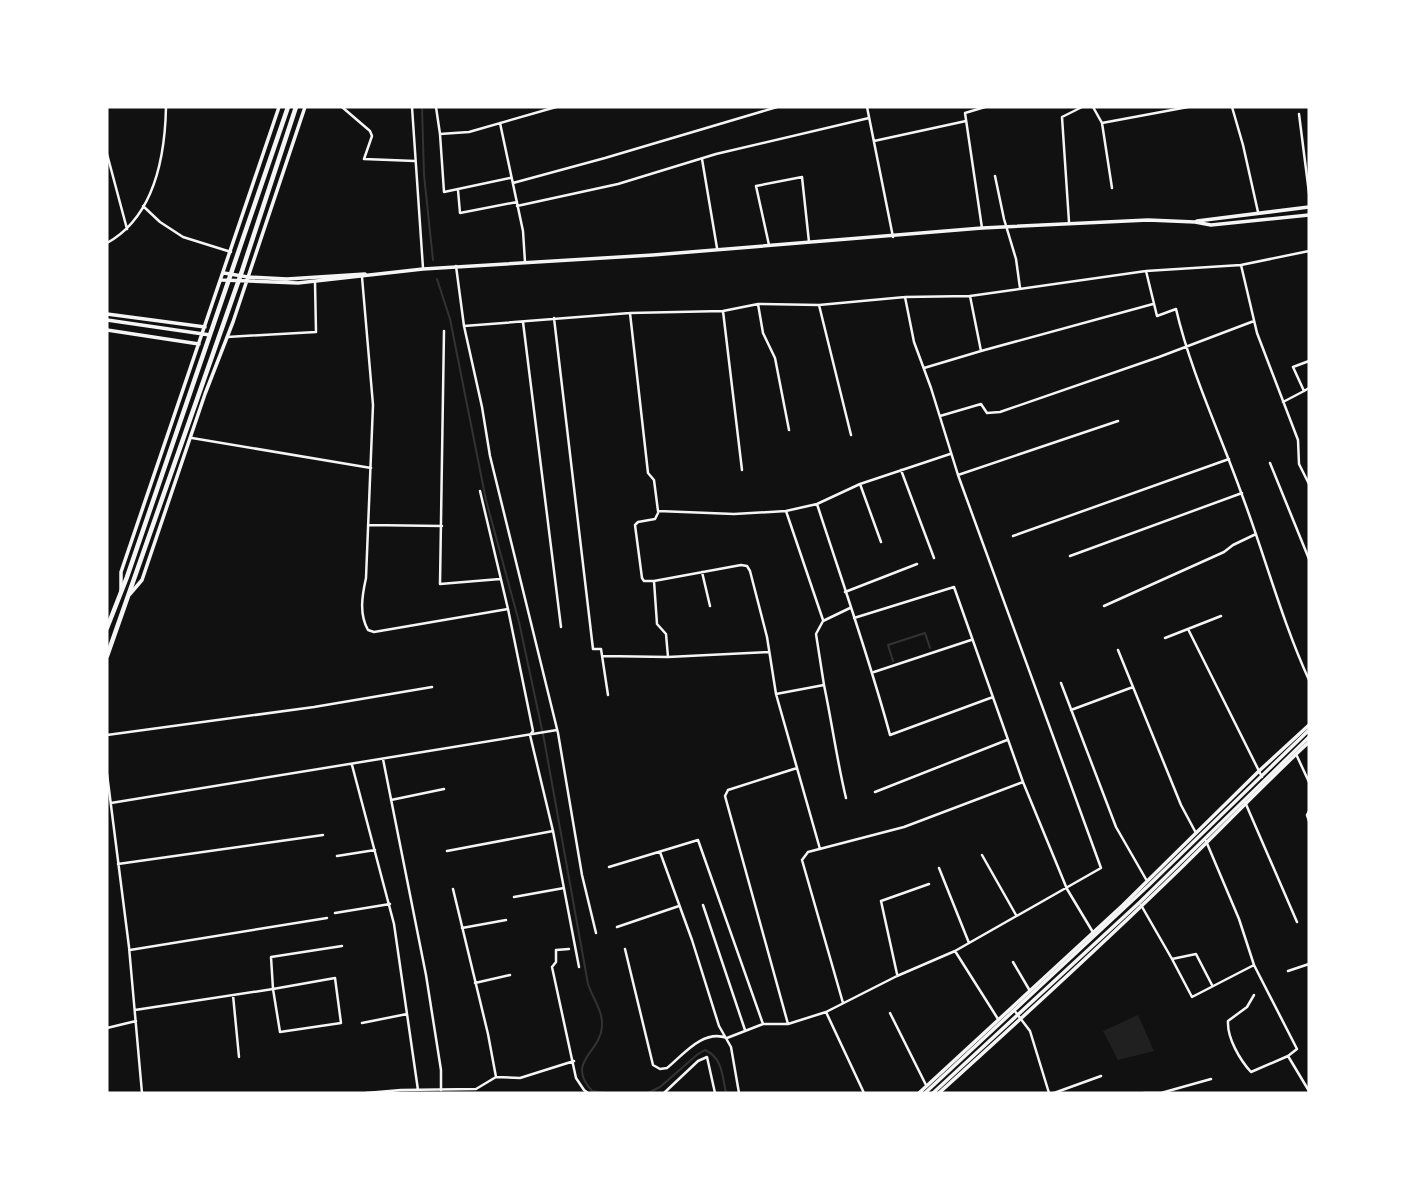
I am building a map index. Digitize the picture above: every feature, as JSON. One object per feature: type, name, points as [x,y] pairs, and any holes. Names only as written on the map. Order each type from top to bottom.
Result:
[{"type":"main road","points":[[121,594],[121,572],[279,107]]},
{"type":"main road","points":[[107,628],[127,577],[288,107]]},
{"type":"main road","points":[[107,656],[230,306],[296,107]]},
{"type":"main road","points":[[128,597],[142,580],[305,107]]},
{"type":"main road","points":[[1195,222],[1309,207]]},
{"type":"main road","points":[[222,280],[315,282],[456,266],[653,256],[1069,222],[1148,220],[1212,225],[1309,215]]},
{"type":"main road","points":[[224,272],[248,277],[287,279],[362,276]]},
{"type":"main road","points":[[107,314],[205,327]]},
{"type":"main road","points":[[107,320],[210,335]]},
{"type":"main road","points":[[107,330],[199,344]]},
{"type":"main road","points":[[193,362],[217,365]]},
{"type":"main road","points":[[193,362],[214,371]]},
{"type":"main road","points":[[919,1093],[1093,933],[1259,771],[1309,728]]},
{"type":"main road","points":[[925,1093],[1149,886],[1309,728]]},
{"type":"main road","points":[[933,1093],[1140,902],[1309,737]]},
{"type":"main road","points":[[939,1093],[1102,943],[1309,742]]},
{"type":"street","points":[[107,243],[127,229],[143,206],[159,169],[166,128],[166,107]]},
{"type":"street","points":[[342,107],[370,131],[372,136],[364,159],[415,161]]},
{"type":"street","points":[[412,107],[423,269]]},
{"type":"street","points":[[436,107],[444,192],[512,177]]},
{"type":"street","points":[[440,134],[469,132],[556,107]]},
{"type":"street","points":[[513,183],[777,107]]},
{"type":"street","points":[[867,107],[893,237]]},
{"type":"street","points":[[982,228],[965,113],[985,107]]},
{"type":"street","points":[[1069,222],[1062,117],[1082,107]]},
{"type":"street","points":[[1093,107],[1102,123],[1112,188]]},
{"type":"street","points":[[1102,123],[1188,107]]},
{"type":"street","points":[[1232,107],[1258,212]]},
{"type":"street","points":[[1299,114],[1309,193]]},
{"type":"street","points":[[458,190],[460,213],[517,204],[618,184],[702,159],[869,118]]},
{"type":"street","points":[[874,141],[966,121]]},
{"type":"street","points":[[500,123],[523,231],[525,262]]},
{"type":"street","points":[[107,154],[127,229]]},
{"type":"street","points":[[702,159],[717,250]]},
{"type":"street","points":[[995,176],[1016,259],[1020,288]]},
{"type":"street","points":[[769,245],[757,186],[802,177],[809,243]]},
{"type":"street","points":[[143,206],[160,222],[183,237],[231,252]]},
{"type":"street","points":[[464,326],[630,313],[723,312],[758,304],[819,305],[905,297],[970,296],[1146,271],[1241,265],[1309,251]]},
{"type":"street","points":[[1241,265],[1254,321],[1298,440],[1299,464],[1309,484]]},
{"type":"street","points":[[456,266],[464,326],[490,457],[557,730],[582,874],[596,933]]},
{"type":"street","points":[[1146,271],[1157,316],[1176,309],[1185,347],[1242,493],[1309,680]]},
{"type":"street","points":[[362,276],[373,405],[362,611],[368,630],[374,632],[508,609]]},
{"type":"street","points":[[227,337],[316,332],[315,282]]},
{"type":"street","points":[[970,296],[981,351]]},
{"type":"street","points":[[625,949],[653,1065],[667,1068],[704,1038],[718,1035],[727,1038],[763,1024],[788,1024],[844,1004],[897,976],[955,951],[1101,868],[958,475],[915,342],[905,297]]},
{"type":"street","points":[[924,368],[1153,303]]},
{"type":"street","points":[[758,304],[763,332],[775,358],[789,430]]},
{"type":"street","points":[[819,305],[851,435]]},
{"type":"street","points":[[723,312],[742,470]]},
{"type":"street","points":[[630,313],[648,473],[654,480],[658,511],[655,519],[638,522],[635,531],[642,578],[644,581],[654,581],[747,566],[769,652],[776,694],[820,849]]},
{"type":"street","points":[[554,318],[593,649],[601,649],[608,695]]},
{"type":"street","points":[[940,416],[981,404],[987,413],[1000,412],[1254,321]]},
{"type":"street","points":[[523,322],[561,627]]},
{"type":"street","points":[[444,331],[440,584],[500,579]]},
{"type":"street","points":[[1304,391],[1293,367],[1309,361]]},
{"type":"street","points":[[1283,401],[1309,388]]},
{"type":"street","points":[[958,475],[1118,421]]},
{"type":"street","points":[[190,438],[371,468]]},
{"type":"street","points":[[658,511],[734,514],[786,511],[817,504],[860,484],[951,454]]},
{"type":"street","points":[[1013,536],[1229,459]]},
{"type":"street","points":[[1270,463],[1309,559]]},
{"type":"street","points":[[901,470],[934,558]]},
{"type":"street","points":[[860,484],[881,542]]},
{"type":"street","points":[[480,491],[508,609],[533,731],[530,735],[553,831],[579,967]]},
{"type":"street","points":[[1070,556],[1242,493]]},
{"type":"street","points":[[817,504],[849,608],[873,672],[890,735],[993,697]]},
{"type":"street","points":[[786,511],[823,621]]},
{"type":"street","points":[[368,526],[442,526]]},
{"type":"street","points":[[1104,606],[1224,552],[1256,534]]},
{"type":"street","points":[[845,592],[917,564]]},
{"type":"street","points":[[702,572],[710,606]]},
{"type":"street","points":[[654,581],[657,624],[666,634],[668,657]]},
{"type":"street","points":[[854,618],[954,587],[1007,740],[1067,889],[1093,933],[1102,943]]},
{"type":"street","points":[[846,798],[833,742],[816,634],[823,621],[849,608]]},
{"type":"street","points":[[1165,638],[1221,616]]},
{"type":"street","points":[[1188,629],[1265,784]]},
{"type":"street","points":[[873,672],[971,639]]},
{"type":"street","points":[[1118,650],[1181,805],[1196,833]]},
{"type":"street","points":[[603,656],[668,657],[769,652]]},
{"type":"street","points":[[1061,683],[1116,827],[1147,881]]},
{"type":"street","points":[[776,694],[824,685]]},
{"type":"street","points":[[107,735],[314,707],[432,687]]},
{"type":"street","points":[[1071,710],[1133,687]]},
{"type":"street","points":[[111,803],[557,730]]},
{"type":"street","points":[[874,792],[1007,740]]},
{"type":"street","points":[[1296,754],[1309,782]]},
{"type":"street","points":[[383,759],[426,975],[441,1070],[441,1090]]},
{"type":"street","points":[[351,764],[390,904],[418,1090]]},
{"type":"street","points":[[788,1024],[725,796],[728,790],[797,768]]},
{"type":"street","points":[[107,774],[129,950],[142,1093]]},
{"type":"street","points":[[844,1004],[802,860],[803,855],[904,827],[1023,782]]},
{"type":"street","points":[[391,800],[444,789]]},
{"type":"street","points":[[1245,802],[1297,922]]},
{"type":"street","points":[[1309,811],[1309,821]]},
{"type":"street","points":[[447,851],[553,831]]},
{"type":"street","points":[[118,864],[323,835]]},
{"type":"street","points":[[609,867],[698,840],[763,1024]]},
{"type":"street","points":[[1206,841],[1239,919],[1254,965],[1297,1049],[1288,1056],[1251,1072],[1244,1064],[1228,1030],[1228,1021],[1247,1007],[1254,995]]},
{"type":"street","points":[[337,856],[375,850]]},
{"type":"street","points":[[660,852],[719,1026],[727,1038],[739,1093]]},
{"type":"street","points":[[982,855],[1016,915]]},
{"type":"street","points":[[939,868],[969,943]]},
{"type":"street","points":[[897,976],[881,901],[929,884]]},
{"type":"street","points":[[514,897],[564,888]]},
{"type":"street","points":[[453,889],[496,1077]]},
{"type":"street","points":[[335,913],[390,904]]},
{"type":"street","points":[[703,905],[746,1030]]},
{"type":"street","points":[[1142,905],[1192,997],[1254,965]]},
{"type":"street","points":[[617,927],[679,906]]},
{"type":"street","points":[[129,950],[327,918]]},
{"type":"street","points":[[462,928],[506,920]]},
{"type":"street","points":[[135,1010],[273,989],[335,978],[341,1023],[280,1032],[273,989],[271,957],[342,946]]},
{"type":"street","points":[[569,949],[556,950],[556,962],[552,967],[576,1078],[588,1093]]},
{"type":"street","points":[[955,951],[998,1020]]},
{"type":"street","points":[[1171,959],[1196,954],[1212,985]]},
{"type":"street","points":[[1013,962],[1030,991]]},
{"type":"street","points":[[1288,971],[1309,964]]},
{"type":"street","points":[[475,983],[510,975]]},
{"type":"street","points":[[233,995],[239,1057]]},
{"type":"street","points":[[1012,1007],[1030,1031],[1052,1093],[1101,1076]]},
{"type":"street","points":[[826,1012],[864,1093]]},
{"type":"street","points":[[890,1013],[926,1087]]},
{"type":"street","points":[[362,1023],[407,1014]]},
{"type":"street","points":[[107,1028],[136,1021]]},
{"type":"street","points":[[1288,1056],[1309,1091]]},
{"type":"street","points":[[664,1093],[698,1061],[707,1057],[715,1093]]},
{"type":"street","points":[[366,1093],[476,1090],[496,1077],[520,1078],[574,1061]]},
{"type":"street","points":[[1144,1093],[1161,1093],[1211,1079]]},
{"type":"shaded area","points":[[1138,1015],[1154,1051],[1118,1060],[1103,1031]]},
{"type":"waterway","points":[[422,107],[424,175],[433,260]]},
{"type":"waterway","points":[[437,279],[450,319],[486,500],[519,622],[544,739],[588,984],[601,1015],[600,1035],[586,1057],[582,1072],[592,1091],[607,1093]]},
{"type":"waterway","points":[[893,661],[888,645],[925,633],[930,648]]},
{"type":"waterway","points":[[648,1093],[660,1087],[705,1050],[719,1063],[726,1093]]}]
